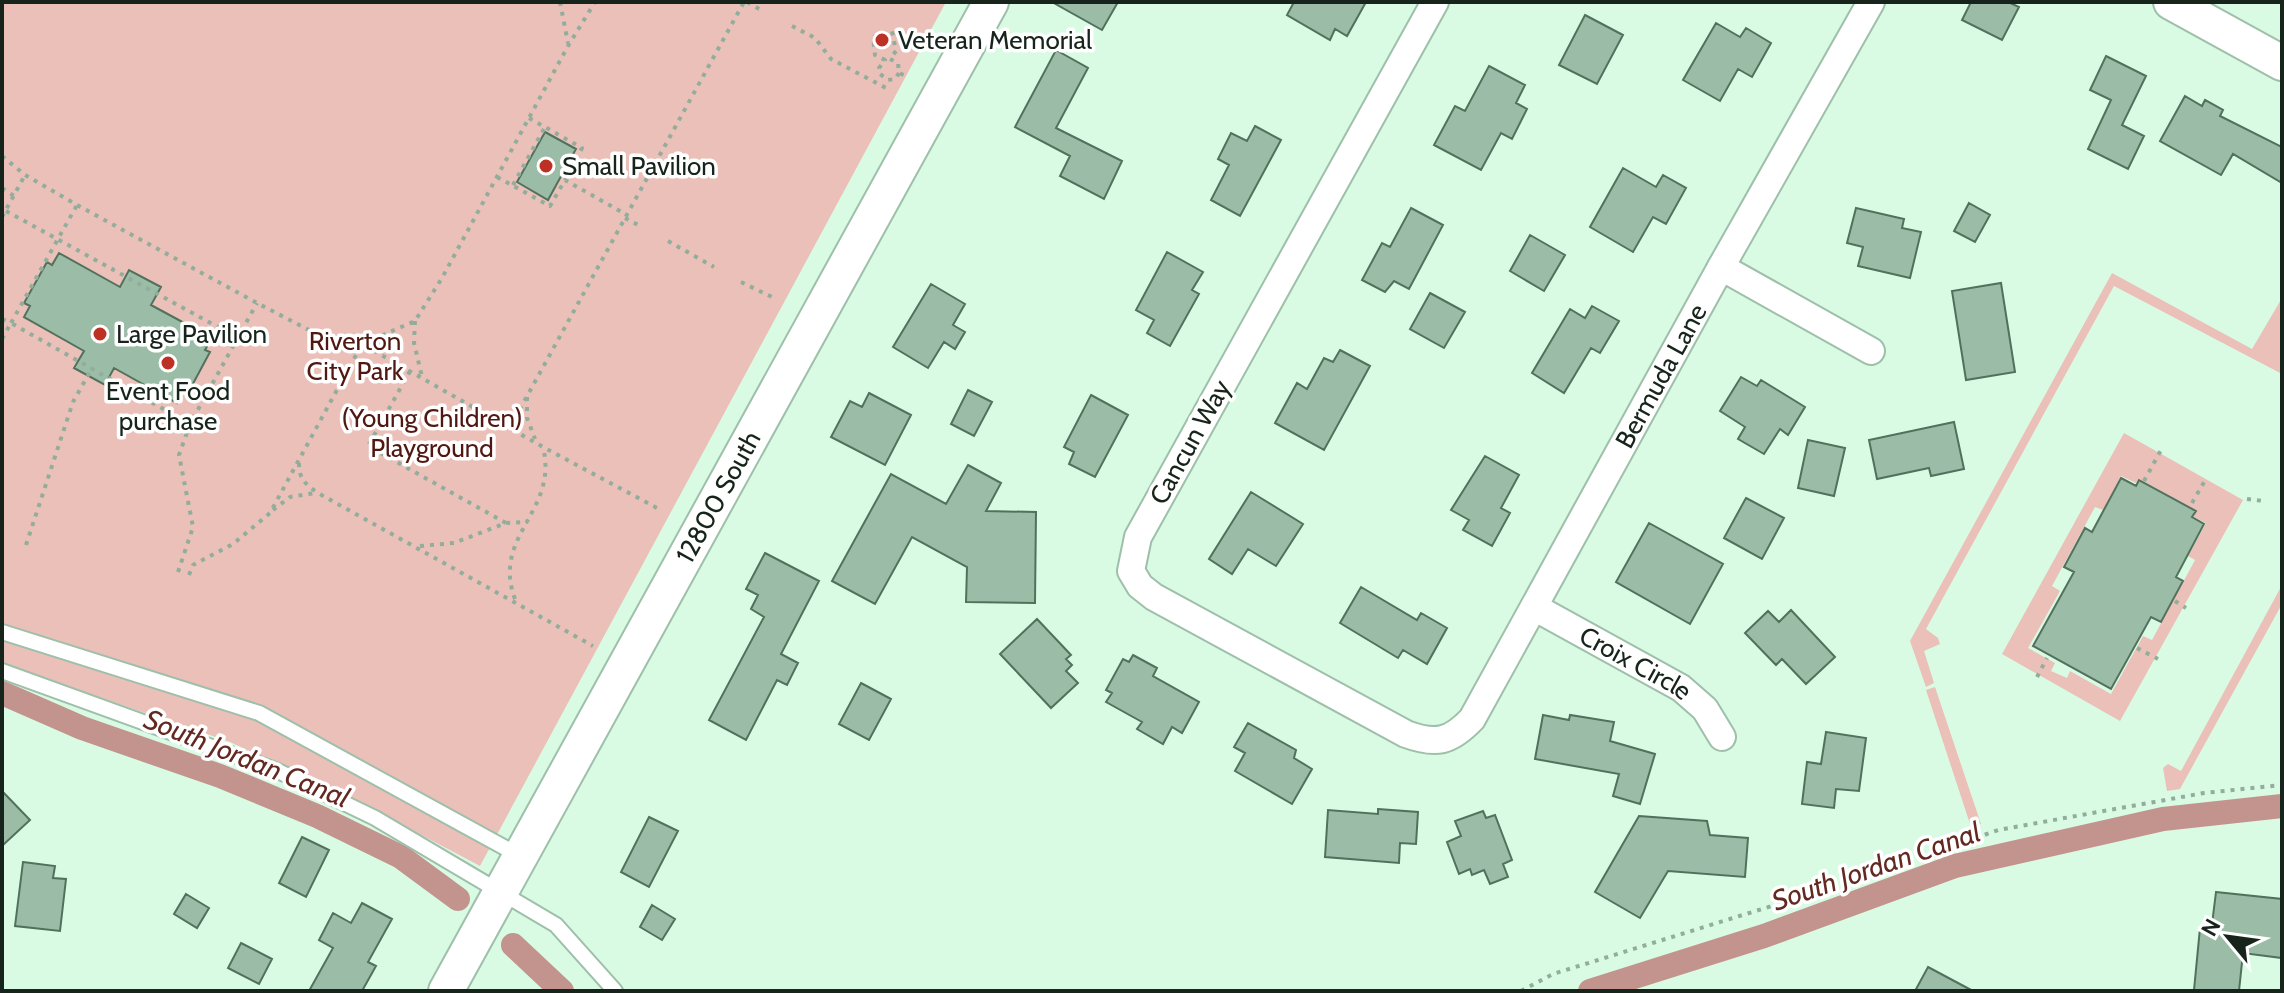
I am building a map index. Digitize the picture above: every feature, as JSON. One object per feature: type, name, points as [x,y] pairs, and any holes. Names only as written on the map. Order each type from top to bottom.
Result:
[{"type":"street","name":"12800 South","points":[[446,991],[991,2]]},
{"type":"street","name":"Cancun Way","points":[[1435,2],[1138,537],[1131,571],[1140,586],[1168,605],[1406,734],[1424,741],[1443,740]]},
{"type":"street","name":"Bermuda Lane","points":[[1443,740],[1459,733],[1472,719],[1871,2]]},
{"type":"street","points":[[2171,2],[2282,63]]},
{"type":"street","points":[[1721,267],[1871,351]]},
{"type":"street","name":"Croix Circle","points":[[1534,607],[1681,688],[1705,709],[1722,737]]},
{"type":"lane","points":[[2,632],[259,713],[521,857]]},
{"type":"lane","points":[[2,671],[278,771],[375,818],[556,925],[615,991]]},
{"type":"path","points":[[560,2],[568,46]]},
{"type":"path","points":[[422,378],[414,343],[415,321],[595,2]]},
{"type":"path","points":[[510,427],[746,2],[761,10]]},
{"type":"path","points":[[792,26],[815,38],[831,59],[886,88],[885,91]]},
{"type":"path","points":[[892,31],[896,51],[890,59],[898,63],[899,73],[895,79],[888,80],[880,74],[879,68],[885,60],[875,55],[873,37],[892,31]]},
{"type":"path","points":[[899,73],[906,76]]},
{"type":"path","points":[[497,177],[550,206],[565,180],[582,148],[529,118]]},
{"type":"path","points":[[513,185],[545,127]]},
{"type":"path","points":[[2,156],[25,175],[77,205],[257,303],[309,330],[362,344],[657,508]]},
{"type":"path","points":[[2,217],[25,175]]},
{"type":"path","points":[[565,180],[642,227]]},
{"type":"path","points":[[2,188],[14,196]]},
{"type":"path","points":[[2,339],[77,205]]},
{"type":"path","points":[[6,211],[238,338]]},
{"type":"path","points":[[668,241],[714,267]]},
{"type":"path","points":[[741,282],[772,297]]},
{"type":"path","points":[[178,572],[193,527],[179,455],[190,424],[257,303]]},
{"type":"path","points":[[2,319],[190,424]]},
{"type":"path","points":[[270,513],[362,344],[415,321]]},
{"type":"path","points":[[26,545],[73,402],[91,370]]},
{"type":"path","points":[[410,371],[368,446],[506,523]]},
{"type":"path","points":[[527,395],[527,418],[536,441]]},
{"type":"path","points":[[516,601],[509,584],[508,563],[540,499],[546,480],[543,447]]},
{"type":"path","points":[[2144,481],[2161,450]]},
{"type":"path","points":[[299,461],[299,474],[304,484],[318,493],[593,646]]},
{"type":"path","points":[[2192,503],[2207,477]]},
{"type":"path","points":[[189,575],[193,565],[233,544],[290,497],[318,493]]},
{"type":"path","points":[[2247,499],[2264,501]]},
{"type":"path","points":[[417,546],[454,543],[506,523],[527,522]]},
{"type":"path","points":[[2175,601],[2186,608]]},
{"type":"path","points":[[2137,648],[2158,659]]},
{"type":"path","points":[[2037,677],[2047,658]]},
{"type":"path","points":[[1521,991],[1553,974],[1881,872],[1998,830],[2204,793],[2282,785]]},
{"type":"green space","name":"Riverton City Park","points":[[2,2],[946,2],[480,866],[359,802],[230,742],[2,664]]},
{"type":"green space","points":[[2112,273],[2252,349],[2282,298],[2282,374],[2114,286],[1926,629],[1938,638],[1940,644],[1924,651],[1934,683],[1926,687],[1910,641]]},
{"type":"green space","points":[[2124,433],[2243,500],[2120,721],[2002,654]],"holes":[[[2121,476],[2136,483],[2139,479],[2196,510],[2194,517],[2206,523],[2188,556],[2195,560],[2152,640],[2143,636],[2111,694],[2070,671],[2067,678],[2051,671],[2055,663],[2028,648],[2060,591],[2052,586],[2095,507],[2103,510]]]},
{"type":"green space","points":[[2282,585],[2282,604],[2180,789],[2167,791],[2163,768],[2168,764],[2181,771]]},
{"type":"green space","points":[[1935,687],[1981,824],[1971,827],[1926,690]]},
{"type":"building","points":[[1052,2],[1118,2],[1102,30]]},
{"type":"building","points":[[1294,2],[1366,2],[1347,36],[1335,29],[1330,40],[1287,15]]},
{"type":"building","points":[[1971,2],[2008,2],[2019,7],[2002,40],[1962,20]]},
{"type":"building","points":[[1585,15],[1623,35],[1597,84],[1559,65]]},
{"type":"building","points":[[1716,23],[1740,37],[1746,28],[1771,43],[1752,77],[1738,69],[1720,101],[1683,80]]},
{"type":"building","points":[[1056,50],[1088,68],[1056,128],[1122,161],[1104,199],[1060,176],[1070,156],[1015,127]]},
{"type":"building","points":[[2106,56],[2146,76],[2122,125],[2144,136],[2128,169],[2088,149],[2111,100],[2090,90]]},
{"type":"building","points":[[1489,66],[1525,85],[1516,103],[1527,109],[1512,139],[1501,133],[1481,170],[1434,145],[1455,106],[1465,111]]},
{"type":"building","points":[[2185,96],[2202,106],[2205,100],[2223,110],[2220,116],[2282,147],[2282,183],[2233,154],[2221,175],[2160,141]]},
{"type":"building","points":[[1255,126],[1281,140],[1240,216],[1211,200],[1229,165],[1218,159],[1231,133],[1247,141]]},
{"type":"building","name":"Small Pavilion","points":[[545,132],[576,149],[548,200],[517,182]]},
{"type":"building","points":[[1623,168],[1656,187],[1663,175],[1686,188],[1666,224],[1653,217],[1633,252],[1590,227]]},
{"type":"building","points":[[1969,203],[1990,215],[1975,242],[1954,231]]},
{"type":"building","points":[[1411,208],[1443,225],[1409,289],[1394,281],[1385,292],[1362,280],[1382,243],[1390,247]]},
{"type":"building","points":[[1856,208],[1904,219],[1902,228],[1921,232],[1910,278],[1858,266],[1863,247],[1847,243]]},
{"type":"building","points":[[1530,235],[1565,255],[1544,291],[1510,271]]},
{"type":"building","points":[[1167,252],[1203,272],[1192,290],[1199,294],[1170,346],[1147,333],[1154,320],[1136,310]]},
{"type":"building","name":"Large Pavilion","points":[[59,253],[120,287],[129,270],[161,287],[151,305],[212,338],[205,350],[210,352],[188,393],[183,391],[177,403],[114,368],[105,385],[74,368],[84,351],[24,317],[30,306],[24,303],[47,262],[52,265]]},
{"type":"building","points":[[2001,283],[2015,372],[1966,380],[1952,291]]},
{"type":"building","points":[[931,284],[965,304],[953,325],[965,332],[955,349],[944,342],[928,368],[893,347]]},
{"type":"building","points":[[1430,293],[1465,312],[1444,348],[1410,329]]},
{"type":"building","points":[[1592,306],[1619,321],[1600,353],[1591,348],[1564,393],[1532,373],[1570,309],[1585,318]]},
{"type":"building","points":[[1340,350],[1370,366],[1324,450],[1275,423],[1297,383],[1307,389],[1324,358],[1333,362]]},
{"type":"building","points":[[1741,377],[1757,386],[1761,380],[1805,407],[1788,435],[1780,429],[1764,454],[1738,439],[1745,427],[1720,411]]},
{"type":"building","points":[[968,390],[992,402],[974,436],[951,424]]},
{"type":"building","points":[[869,393],[911,415],[885,465],[831,437],[850,401],[862,407]]},
{"type":"building","points":[[1091,395],[1128,415],[1095,477],[1069,464],[1074,452],[1064,447]]},
{"type":"building","points":[[1954,422],[1964,469],[1931,476],[1929,468],[1877,479],[1869,440]]},
{"type":"building","points":[[1808,440],[1845,448],[1834,496],[1798,488]]},
{"type":"building","points":[[1485,456],[1519,475],[1501,508],[1510,513],[1492,546],[1463,530],[1469,520],[1451,510]]},
{"type":"building","points":[[968,465],[1001,483],[986,511],[1036,512],[1035,603],[966,602],[967,567],[912,537],[875,604],[832,581],[891,474],[946,504]]},
{"type":"building","points":[[2121,478],[2136,486],[2139,480],[2196,511],[2192,517],[2204,524],[2176,577],[2183,581],[2161,622],[2151,617],[2111,689],[2033,646],[2074,572],[2064,567],[2085,528],[2092,532]]},
{"type":"building","points":[[1251,492],[1303,524],[1276,566],[1248,549],[1232,574],[1209,559]]},
{"type":"building","points":[[1746,498],[1784,518],[1762,559],[1724,538]]},
{"type":"building","points":[[1649,523],[1723,564],[1690,624],[1616,582]]},
{"type":"building","points":[[765,553],[819,581],[781,654],[798,663],[787,685],[777,680],[746,740],[709,720],[764,617],[751,609],[758,595],[746,589]]},
{"type":"building","points":[[1361,587],[1417,620],[1421,613],[1447,628],[1427,664],[1403,650],[1398,658],[1340,623]]},
{"type":"building","points":[[1791,610],[1835,657],[1806,684],[1782,659],[1776,665],[1745,633],[1768,611],[1779,622]]},
{"type":"building","points":[[1037,619],[1071,655],[1066,659],[1072,665],[1066,671],[1078,683],[1051,708],[1000,654]]},
{"type":"building","points":[[1133,655],[1157,668],[1153,676],[1199,702],[1182,733],[1172,727],[1163,744],[1137,729],[1142,722],[1106,702],[1112,693],[1106,690],[1123,659],[1129,662]]},
{"type":"building","points":[[861,683],[891,699],[869,740],[839,724]]},
{"type":"building","points":[[1543,715],[1569,720],[1570,715],[1614,722],[1610,741],[1655,754],[1640,804],[1613,796],[1619,774],[1535,759]]},
{"type":"building","points":[[1248,723],[1296,750],[1294,758],[1312,769],[1292,804],[1235,771],[1245,753],[1234,747]]},
{"type":"building","points":[[1826,732],[1866,738],[1859,791],[1836,789],[1834,808],[1802,804],[1807,762],[1821,764]]},
{"type":"building","points":[[2,791],[30,820],[2,846]]},
{"type":"building","points":[[1378,809],[1418,812],[1416,844],[1400,843],[1399,863],[1325,857],[1328,810],[1378,814]]},
{"type":"building","points":[[1483,811],[1486,818],[1495,815],[1512,860],[1503,864],[1508,877],[1490,884],[1484,870],[1472,875],[1470,869],[1459,874],[1447,842],[1461,836],[1455,821]]},
{"type":"building","points":[[1639,816],[1707,821],[1710,835],[1748,838],[1745,877],[1668,871],[1640,918],[1595,892]]},
{"type":"building","points":[[649,817],[678,831],[649,887],[621,872]]},
{"type":"building","points":[[302,837],[329,850],[306,897],[279,883]]},
{"type":"building","points":[[23,862],[55,866],[53,878],[66,879],[60,931],[15,926]]},
{"type":"building","points":[[2216,892],[2282,899],[2282,958],[2243,953],[2239,991],[2194,990],[2200,928],[2212,924]]},
{"type":"building","points":[[186,894],[209,908],[197,928],[174,914]]},
{"type":"building","points":[[362,903],[392,919],[368,962],[376,966],[362,991],[309,991],[333,948],[319,940],[333,913],[351,923]]},
{"type":"building","points":[[652,905],[675,919],[662,940],[640,927]]},
{"type":"building","points":[[241,943],[272,959],[259,984],[228,968]]},
{"type":"building","points":[[1928,967],[1973,991],[1915,991]]},
{"type":"waterway","name":"South Jordan Canal","points":[[2,693],[82,728],[220,776],[317,816],[401,857],[458,899]]},
{"type":"waterway","name":"South Jordan Canal","points":[[1590,991],[1764,936],[1955,866],[2163,819],[2282,806]]},
{"type":"waterway","name":"South Jordan Canal","points":[[513,945],[562,991]]},
{"type":"place","name":"Veteran Memorial","points":[[882,40]]},
{"type":"place","name":"Small Pavilion","points":[[546,166]]},
{"type":"place","name":"Large Pavilion","points":[[100,334]]},
{"type":"place","name":"Event Food purchase","points":[[168,363]]},
{"type":"park label","name":"(Young Children) Playground","points":[[432,433]]}]
